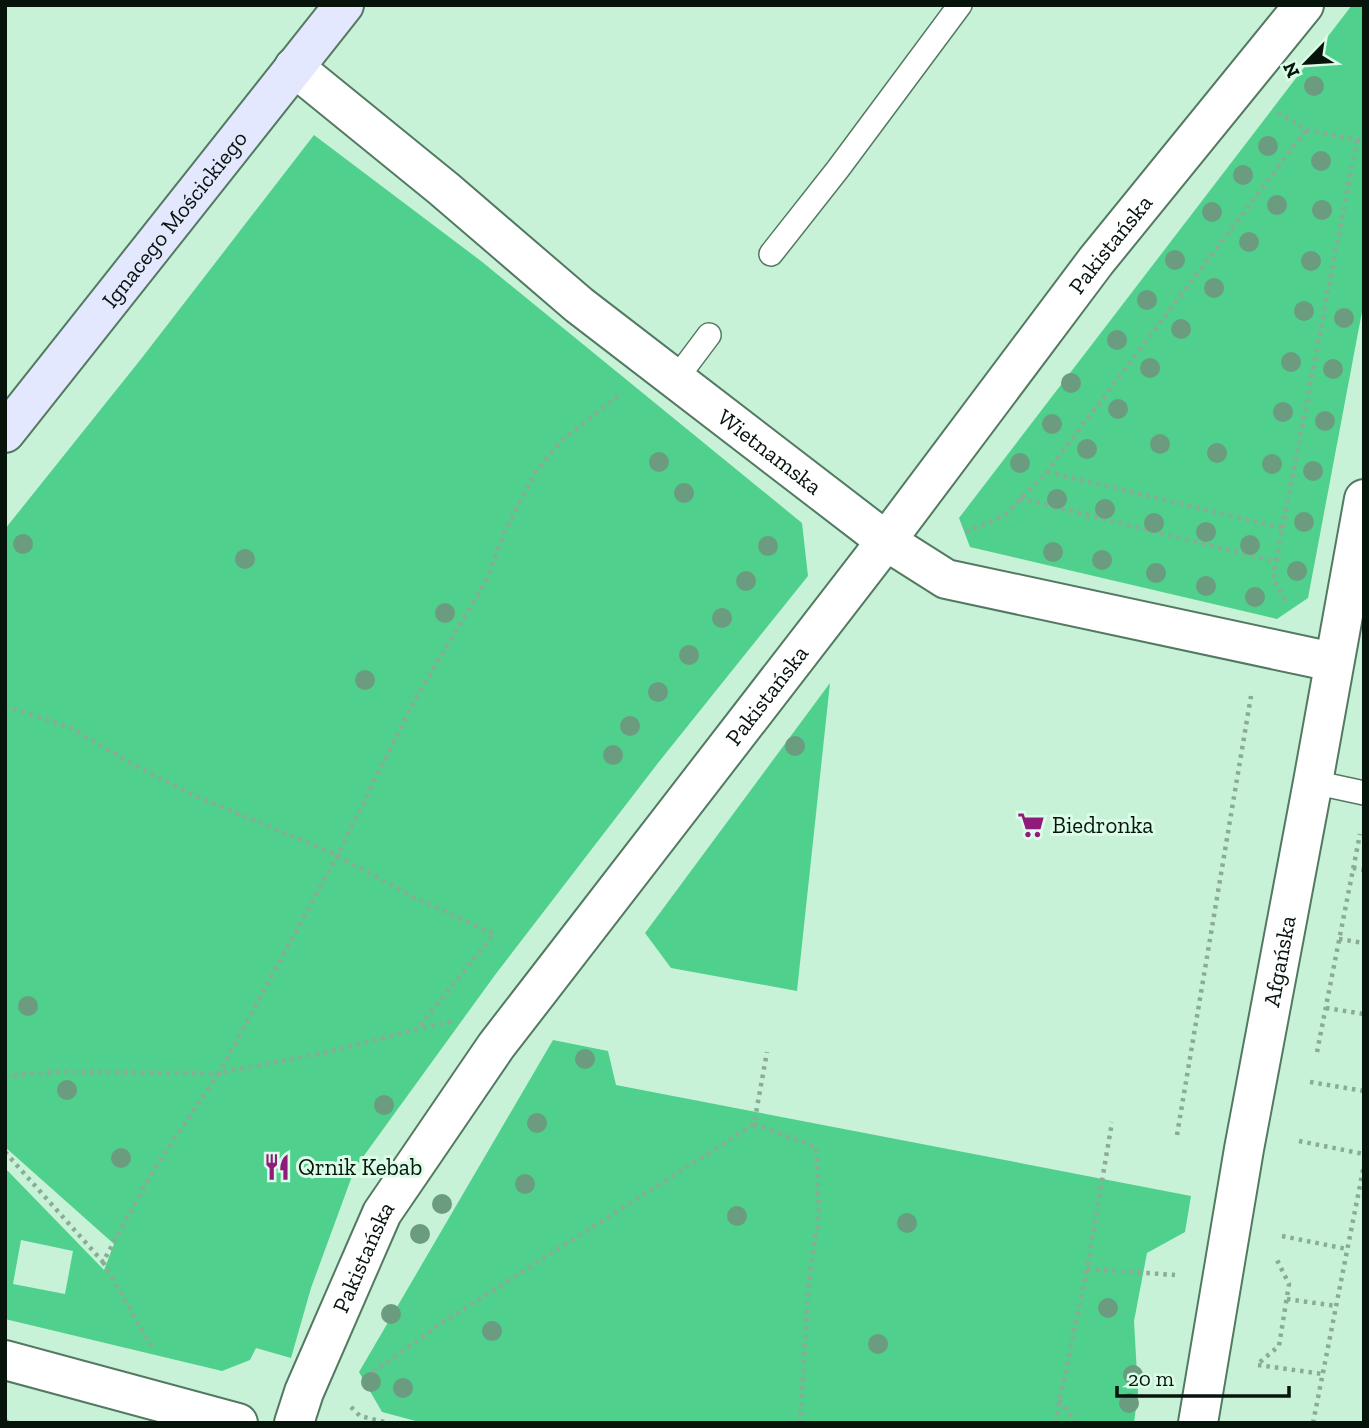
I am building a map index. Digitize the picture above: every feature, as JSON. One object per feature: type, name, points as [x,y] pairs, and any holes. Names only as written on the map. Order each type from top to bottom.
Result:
[{"type":"street","name":"Ignacego Mościckiego","points":[[5,433],[344,5]]},
{"type":"street","name":"Pakistańska","points":[[294,1423],[304,1392],[382,1213],[496,1046],[886,541],[1096,261],[1304,5]]},
{"type":"street","name":"Wietnamska","points":[[294,67],[444,189],[579,305],[886,541],[946,579],[1333,662]]},
{"type":"street","name":"Afgańska","points":[[1198,1423],[1221,1278],[1364,499]]},
{"type":"street","points":[[5,1360],[142,1410],[238,1423]]},
{"type":"lane","points":[[771,254],[960,5]]},
{"type":"lane","points":[[663,370],[709,335]]},
{"type":"lane","points":[[1313,782],[1364,793]]},
{"type":"path","points":[[965,532],[1006,514],[1047,472],[1306,130]]},
{"type":"path","points":[[1282,650],[1291,610],[1273,578],[1357,140]]},
{"type":"path","points":[[103,1262],[155,1168],[219,1073],[337,856],[414,701],[487,579],[505,531],[535,473],[561,441],[592,414],[631,386],[663,370]]},
{"type":"path","points":[[1047,472],[1282,528]]},
{"type":"path","points":[[1020,498],[1276,562]]},
{"type":"path","points":[[5,706],[71,729],[194,795],[337,856],[420,900],[494,934],[417,1029]]},
{"type":"path","points":[[1177,1135],[1248,725]]},
{"type":"path","points":[[1315,1059],[1362,824]]},
{"type":"path","points":[[1353,868],[1364,870]]},
{"type":"path","points":[[1339,939],[1364,943]]},
{"type":"path","points":[[1326,1008],[1364,1014]]},
{"type":"path","points":[[5,1076],[53,1072],[219,1073],[328,1052],[458,1019],[496,1046]]},
{"type":"path","points":[[361,1381],[437,1326],[754,1124],[766,1052]]},
{"type":"path","points":[[1308,1093],[1313,1070]]},
{"type":"path","points":[[1310,1082],[1364,1091]]},
{"type":"path","points":[[1055,1423],[1087,1269],[1112,1122]]},
{"type":"path","points":[[754,1124],[816,1147],[819,1213],[808,1279],[800,1423]]},
{"type":"path","points":[[1301,1129],[1299,1142],[1364,1154]]},
{"type":"path","points":[[5,1152],[103,1262],[157,1356],[142,1410]]},
{"type":"path","points":[[1313,1423],[1364,1165]]},
{"type":"path","points":[[1255,1376],[1257,1364],[1279,1346],[1289,1284],[1277,1261],[1282,1236],[1347,1249]]},
{"type":"path","points":[[1087,1269],[1221,1278]]},
{"type":"path","points":[[1287,1299],[1336,1306]]},
{"type":"path","points":[[1257,1364],[1323,1374]]},
{"type":"path","points":[[1059,1400],[1077,1423]]},
{"type":"path","points":[[346,1403],[360,1416],[388,1423]]},
{"type":"path","points":[[5,1421],[11,1423]]},
{"type":"green space","points":[[1352,5],[1364,5],[1364,301],[1308,598],[1277,619],[970,547],[959,518]]},
{"type":"green space","points":[[314,135],[481,261],[802,523],[808,576],[658,763],[495,975],[355,1168],[311,1288],[291,1358],[256,1348],[250,1360],[222,1371],[5,1319],[5,1168],[104,1270],[114,1244],[5,1147],[5,529],[141,359]],"holes":[[[21,1240],[73,1251],[65,1294],[13,1284]]]},
{"type":"green space","points":[[830,683],[797,991],[671,968],[645,933]]},
{"type":"green space","points":[[553,1040],[608,1051],[616,1085],[1191,1196],[1185,1232],[1147,1253],[1134,1321],[1138,1392],[1134,1423],[423,1423],[382,1412],[359,1372]]},
{"type":"place","name":"Biedronka","points":[[1031,825]]},
{"type":"place","name":"Qrnik Kebab","points":[[277,1167]]}]
